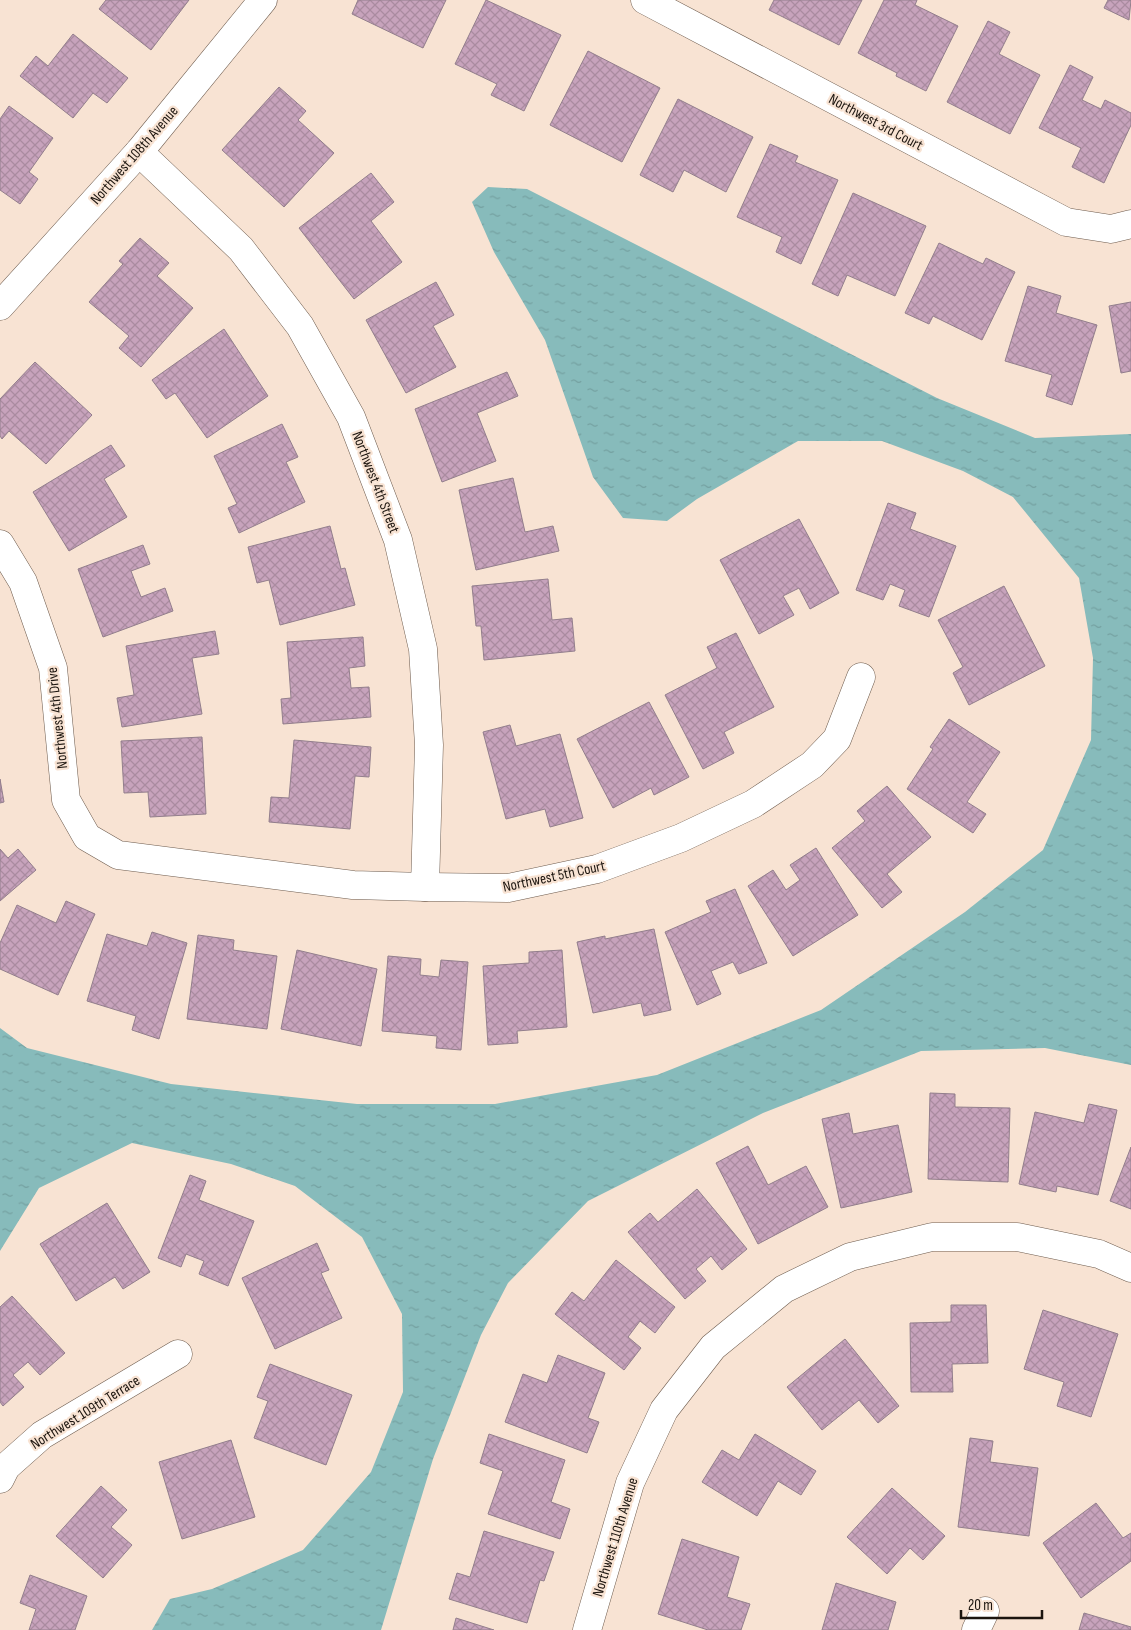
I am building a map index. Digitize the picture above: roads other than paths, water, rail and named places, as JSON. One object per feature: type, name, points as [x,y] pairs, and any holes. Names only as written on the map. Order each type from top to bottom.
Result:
[{"type":"street","name":"Northwest 108th Avenue","points":[[0,306],[140,152],[262,0]]},
{"type":"street","name":"Northwest 3rd Court","points":[[645,0],[1066,222],[1121,226]]},
{"type":"street","name":"Northwest 4th Street","points":[[140,152],[241,249],[300,326],[351,417],[398,540],[423,649],[429,745],[425,887]]},
{"type":"street","name":"Northwest 4th Drive","points":[[0,544],[23,582],[53,668],[66,800],[87,837]]},
{"type":"street","name":"Northwest 5th Court","points":[[87,837],[118,855],[353,885],[508,888],[597,869],[681,838],[753,804],[812,765],[837,739],[861,677]]},
{"type":"street","name":"Northwest 110th Avenue","points":[[587,1630],[630,1482],[664,1410],[713,1347],[784,1289],[850,1257],[932,1237],[1017,1237],[1099,1254],[1131,1268]]},
{"type":"street","name":"Northwest 109th Terrace","points":[[0,1479],[6,1467],[42,1435],[178,1354]]},
{"type":"water","points":[[488,187],[527,189],[937,398],[1035,438],[1131,434],[1131,1065],[1045,1048],[921,1051],[763,1113],[588,1201],[508,1283],[481,1335],[433,1459],[381,1630],[152,1630],[170,1599],[212,1589],[303,1550],[371,1472],[403,1392],[402,1314],[362,1237],[295,1186],[231,1164],[132,1143],[39,1188],[0,1251],[0,1028],[27,1048],[171,1084],[357,1104],[495,1104],[657,1075],[821,1010],[965,912],[1043,850],[1091,740],[1093,658],[1079,578],[1013,497],[963,471],[882,441],[798,441],[697,499],[667,521],[623,518],[593,477],[545,340],[494,252],[472,202]]}]
